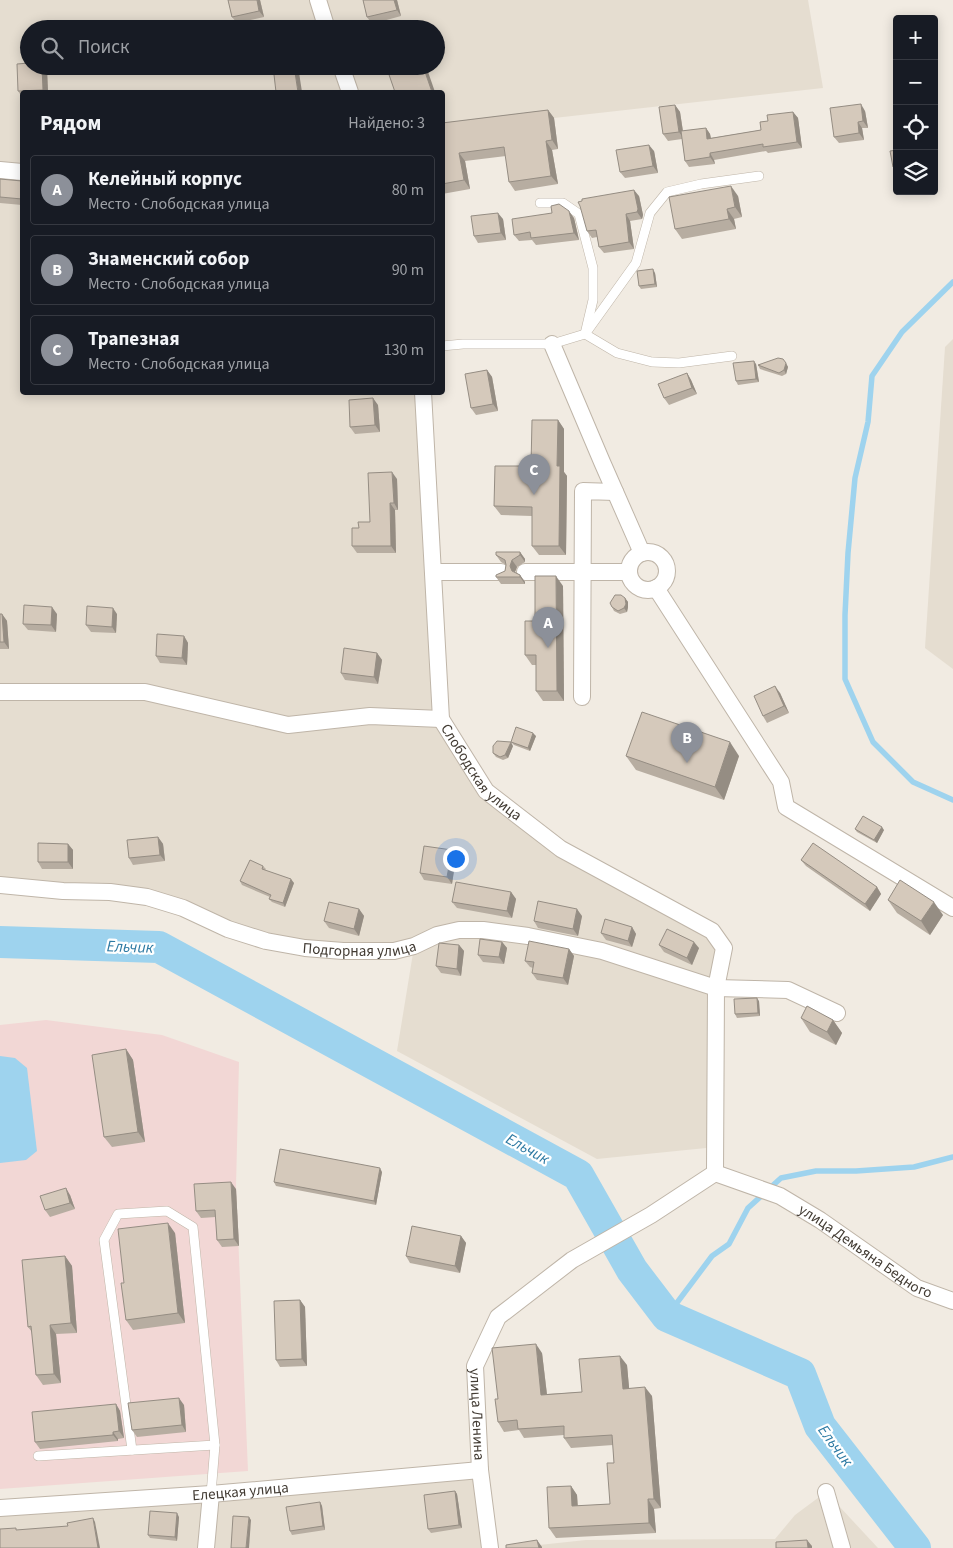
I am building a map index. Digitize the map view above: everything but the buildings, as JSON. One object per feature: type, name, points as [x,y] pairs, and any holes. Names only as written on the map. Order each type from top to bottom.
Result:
[{"type":"street","points":[[318,0],[324,20]]},
{"type":"street","points":[[344,75],[349,90]]},
{"type":"street","points":[[0,170],[20,172]]},
{"type":"street","points":[[552,344],[642,553]]},
{"type":"street","name":"Слободская улица","points":[[423,395],[441,720],[486,791],[561,849],[712,931],[724,948],[716,988]]},
{"type":"street","points":[[582,696],[583,491],[615,492]]},
{"type":"street","points":[[642,553],[652,553],[658,556],[666,566],[667,573],[665,579],[656,588],[644,590],[638,588],[633,583],[629,572],[632,561],[642,553]]},
{"type":"street","points":[[434,572],[501,572]]},
{"type":"street","points":[[525,572],[629,572]]},
{"type":"street","points":[[656,588],[781,782],[786,807],[953,908]]},
{"type":"street","points":[[0,692],[146,692],[288,725],[370,716],[441,720]]},
{"type":"street","name":"Подгорная улица","points":[[0,885],[63,891],[110,892],[147,897],[183,908],[228,929],[266,941],[305,948],[343,951],[394,950],[414,946],[437,935],[459,930],[483,930],[528,936],[602,952],[716,988],[788,990],[837,1013]]},
{"type":"street","points":[[715,1173],[716,988]]},
{"type":"street","name":"улица Демьяна Бедного","points":[[715,1173],[780,1196],[820,1220],[917,1288],[953,1301]]},
{"type":"street","name":"улица Ленина","points":[[490,1548],[480,1470],[475,1366],[498,1317],[572,1260],[651,1215],[715,1173]]},
{"type":"street","name":"Елецкая улица","points":[[0,1508],[211,1494],[480,1470]]},
{"type":"street","points":[[826,1492],[842,1548]]},
{"type":"street","points":[[206,1548],[211,1494]]},
{"type":"lane","points":[[445,346],[552,344],[585,334],[636,262],[650,213],[667,192],[701,184],[759,176]]},
{"type":"lane","points":[[540,203],[562,203],[580,214],[593,268],[593,300],[585,334]]},
{"type":"lane","points":[[585,334],[617,353],[652,362],[680,363],[732,356]]},
{"type":"lane","points":[[132,1450],[104,1240],[118,1214],[167,1211],[194,1227],[214,1445],[211,1494]]},
{"type":"lane","points":[[38,1456],[214,1445]]},
{"type":"shaded area","points":[[0,0],[808,0],[823,88],[554,118],[445,133],[445,90],[20,90],[20,395],[423,395],[441,719],[486,791],[561,849],[712,931],[724,948],[716,1147],[597,1159],[397,1051],[414,947],[305,948],[183,908],[0,885]]},
{"type":"shaded area","points":[[953,339],[953,669],[925,648],[945,347]]},
{"type":"shaded area","points":[[46,1020],[162,1035],[239,1062],[236,1186],[248,1471],[0,1489],[0,1025]]},
{"type":"shaded area","points":[[480,1470],[490,1548],[0,1548],[0,1508]]},
{"type":"shaded area","points":[[826,1492],[878,1548],[511,1548],[586,1540],[775,1539],[795,1515]]},
{"type":"water","points":[[0,1056],[15,1058],[27,1068],[37,1151],[26,1160],[0,1163]]},
{"type":"waterway","points":[[953,282],[902,332],[872,376],[868,422],[855,478],[848,553],[845,615],[845,679],[873,742],[913,782],[953,800]]},
{"type":"waterway","name":"Ельчик","points":[[0,942],[159,947],[578,1175],[632,1270],[667,1316],[800,1374],[820,1426],[915,1548]]},
{"type":"waterway","points":[[667,1316],[712,1256],[729,1244],[748,1208],[781,1178],[816,1171],[856,1171],[914,1167],[953,1157]]},
{"type":"place","name":"Трапезная","points":[[534,495]]},
{"type":"place","name":"Келейный корпус","points":[[548,648]]},
{"type":"place","name":"Знаменский собор","points":[[687,763]]}]
